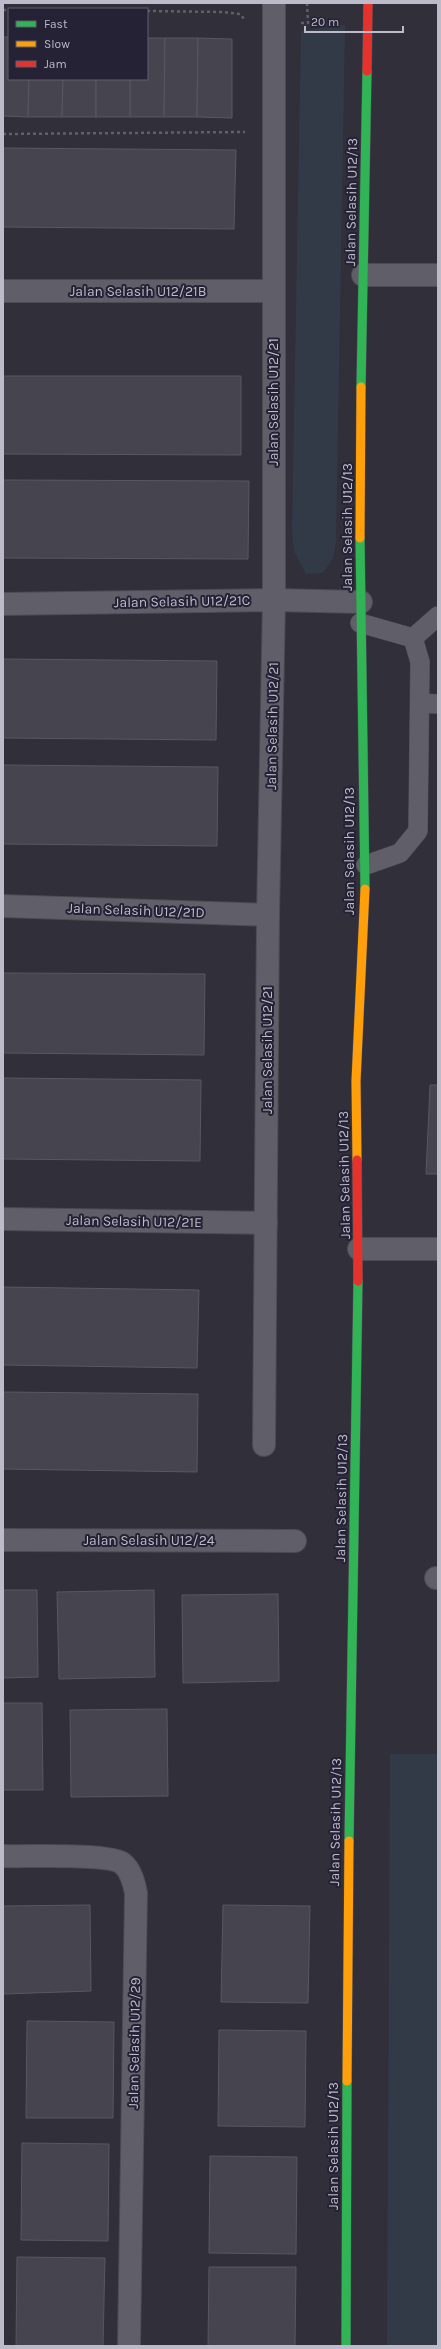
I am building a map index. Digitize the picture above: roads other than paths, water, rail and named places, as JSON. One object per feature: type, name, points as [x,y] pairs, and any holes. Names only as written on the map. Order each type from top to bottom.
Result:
[{"type":"street","name":"Jalan Selasih U12/13","points":[[346,2346],[347,1935],[359,1249],[356,1081],[366,865],[360,613],[361,410],[368,3]]},
{"type":"street","name":"Jalan Selasih U12/21","points":[[264,1445],[268,915],[274,600],[273,291],[275,5]]},
{"type":"street","points":[[364,275],[438,276]]},
{"type":"street","name":"Jalan Selasih U12/21B","points":[[3,291],[273,291]]},
{"type":"street","name":"Jalan Selasih U12/21C","points":[[3,604],[274,600],[360,613]]},
{"type":"street","name":"Jalan Selasih U12/21D","points":[[3,906],[268,915]]},
{"type":"street","name":"Jalan Selasih U12/21E","points":[[3,1219],[266,1223]]},
{"type":"street","points":[[359,1249],[438,1249]]},
{"type":"street","name":"Jalan Selasih U12/24","points":[[3,1540],[296,1541]]},
{"type":"street","name":"Jalan Selasih U12/29","points":[[3,1856],[101,1858],[122,1863],[132,1877],[136,1893],[129,2346]]},
{"type":"lane","points":[[360,613],[413,638],[429,703],[418,831],[400,853],[366,865]]},
{"type":"lane","points":[[413,638],[438,616]]}]
